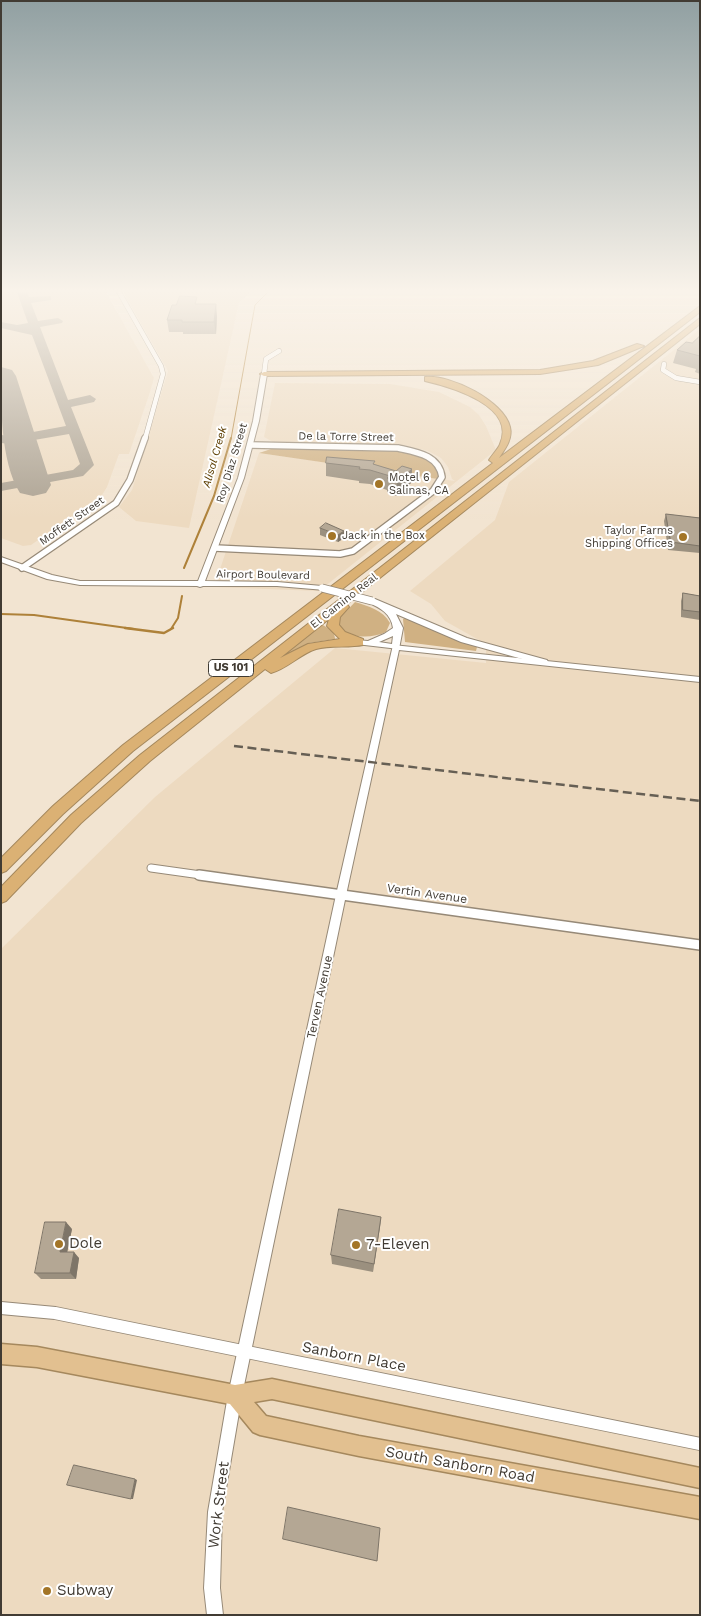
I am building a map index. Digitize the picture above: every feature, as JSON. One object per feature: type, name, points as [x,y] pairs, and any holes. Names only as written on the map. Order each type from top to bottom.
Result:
[{"type":"highway","points":[[264,374],[526,373],[574,367]]},
{"type":"highway","name":"El Camino Real","points":[[1,867],[58,810],[128,748],[622,367]]},
{"type":"highway","name":"El Camino Real","points":[[3,896],[76,818],[180,730],[640,367]]},
{"type":"highway","points":[[384,374],[426,379],[462,389],[486,401],[501,416],[507,431],[504,446],[472,482]]},
{"type":"highway","points":[[363,643],[336,631],[333,621],[339,611],[381,572]]},
{"type":"highway","points":[[180,730],[299,651],[327,642],[363,643]]},
{"type":"highway","points":[[1,856],[58,810]]},
{"type":"highway","points":[[1,1354],[37,1357],[235,1395],[272,1389],[700,1478]]},
{"type":"highway","name":"South Sanborn Road","points":[[235,1395],[260,1425],[359,1446],[700,1508]]},
{"type":"main road","name":"Roy Diaz Street","points":[[200,585],[232,505],[251,445],[264,374]]},
{"type":"main road","name":"Airport Boulevard","points":[[1,559],[22,568],[80,583],[301,585],[342,592],[393,608],[464,640],[544,662]]},
{"type":"main road","points":[[363,643],[387,636],[399,628],[392,613],[381,605]]},
{"type":"main road","name":"Terven Avenue","points":[[396,647],[399,628]]},
{"type":"main road","points":[[363,643],[396,647]]},
{"type":"street","name":"Moffett Street","points":[[22,568],[116,502],[125,492],[163,374],[161,367]]},
{"type":"street","name":"Roy Diaz Street","points":[[264,374],[265,367]]},
{"type":"street","points":[[664,367],[664,370],[671,376],[700,382]]},
{"type":"street","name":"De la Torre Street","points":[[215,548],[340,554],[352,552],[433,491],[442,477],[441,470],[423,454],[398,448],[251,445]]},
{"type":"street","name":"Airport Boulevard","points":[[396,647],[700,680]]},
{"type":"street","name":"Terven Avenue","points":[[235,1395],[341,895],[396,647]]},
{"type":"street","name":"Vertin Avenue","points":[[152,868],[700,945]]},
{"type":"street","name":"Sanborn Place","points":[[1,1308],[55,1313],[700,1444]]},
{"type":"street","name":"Work Street","points":[[215,1615],[212,1588],[215,1512],[235,1395]]},
{"type":"shaded area","points":[[1,367],[148,367],[154,378],[129,454],[119,454],[107,487],[102,495],[31,545],[23,546],[1,538]]},
{"type":"shaded area","points":[[166,367],[225,367],[189,528],[136,521],[119,507],[132,490],[168,371]]},
{"type":"shaded area","points":[[652,367],[700,367],[700,1615],[1,1615],[1,949],[155,797],[335,648],[486,663],[486,644],[445,621],[431,604],[410,591],[495,520],[509,482]]},
{"type":"shaded area","points":[[275,383],[390,384],[439,392],[470,407],[479,415],[496,450],[319,591],[214,587],[259,453],[455,481],[452,479],[448,467],[441,458],[428,451],[404,445],[273,442],[264,437]]},
{"type":"shaded area","points":[[274,448],[398,451],[424,458],[430,462],[435,466],[438,479],[259,453]]},
{"type":"shaded area","points":[[355,602],[375,609],[383,615],[390,623],[386,632],[357,636],[340,629],[337,621]]},
{"type":"shaded area","points":[[407,617],[477,647],[476,651],[405,642],[403,619]]},
{"type":"shaded area","points":[[321,624],[329,628],[335,639],[309,643],[285,656],[283,655]]},
{"type":"building","points":[[327,457],[375,461],[373,464],[396,471],[402,466],[412,469],[397,482],[387,478],[390,476],[359,469],[360,467],[326,463]]},
{"type":"building","name":"Taylor Farms Shipping Offices","points":[[666,514],[700,518],[700,546],[671,542]]},
{"type":"building","points":[[326,523],[344,531],[338,535],[320,528]]},
{"type":"building","points":[[683,593],[700,596],[700,612],[683,610]]},
{"type":"building","name":"7-Eleven","points":[[339,1209],[381,1217],[374,1264],[331,1255]]},
{"type":"building","name":"Dole","points":[[45,1222],[66,1222],[60,1252],[74,1252],[70,1273],[35,1273]]},
{"type":"building","points":[[74,1465],[135,1479],[131,1499],[67,1485]]},
{"type":"building","points":[[288,1507],[380,1528],[377,1561],[283,1539]]},
{"type":"waterway","name":"Alisal Creek","points":[[231,439],[244,367]]},
{"type":"waterway","name":"Alisal Creek","points":[[184,568],[214,496],[231,438]]},
{"type":"waterway","name":"Alisal Creek","points":[[171,629],[178,618],[182,596]]},
{"type":"waterway","name":"Alisal Creek","points":[[1,614],[34,615],[134,629]]},
{"type":"waterway","name":"Alisal Creek","points":[[125,628],[164,633],[173,628]]},
{"type":"taxiway","points":[[50,367],[73,429]]},
{"type":"taxiway","points":[[65,404],[90,399]]},
{"type":"taxiway","points":[[1,439],[11,440],[73,429]]},
{"type":"taxiway","points":[[1,487],[78,473],[87,465],[73,429]]},
{"type":"runway","points":[[1,376],[33,485]]},
{"type":"railway","points":[[234,746],[700,801]]},
{"type":"place","name":"Motel 6 Salinas, CA","points":[[379,484]]},
{"type":"place","name":"Jack in the Box","points":[[332,536]]},
{"type":"place","name":"Taylor Farms Shipping Offices","points":[[683,537]]},
{"type":"place","name":"Dole","points":[[59,1244]]},
{"type":"place","name":"7-Eleven","points":[[356,1245]]},
{"type":"place","name":"Subway","points":[[47,1591]]}]
